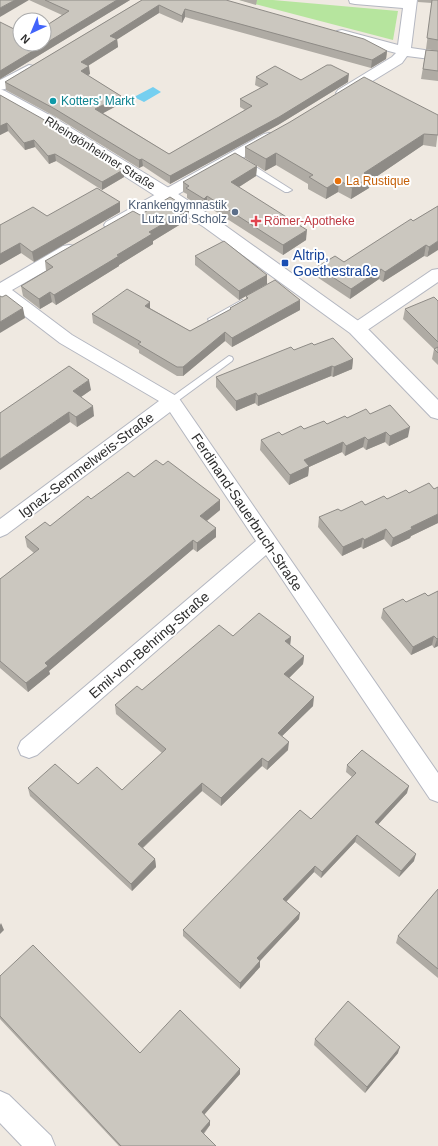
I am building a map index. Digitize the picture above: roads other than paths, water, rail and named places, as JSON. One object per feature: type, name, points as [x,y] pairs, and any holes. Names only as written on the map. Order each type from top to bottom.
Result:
[{"type":"street","points":[[329,101],[397,60],[404,51],[411,2],[354,0]]},
{"type":"street","points":[[329,30],[404,51],[438,56]]},
{"type":"street","points":[[0,86],[41,62]]},
{"type":"street","name":"Rheingönheimer Straße","points":[[0,94],[49,121],[166,194],[210,223],[283,280],[357,329],[438,412]]},
{"type":"street","points":[[0,289],[166,194],[284,129]]},
{"type":"street","points":[[357,329],[438,274]]},
{"type":"street","name":"Ferdinand-Sauerbruch-Straße","points":[[0,289],[66,339],[172,400],[438,792]]},
{"type":"street","name":"Ignaz-Semmelweis-Straße","points":[[0,529],[172,400]]},
{"type":"street","name":"Emil-von-Behring-Straße","points":[[30,748],[268,542]]},
{"type":"street","points":[[3,1112],[41,1146]]},
{"type":"lane","points":[[234,157],[288,190]]},
{"type":"lane","points":[[212,319],[247,300]]},
{"type":"lane","points":[[172,400],[229,358]]},
{"type":"water","points":[[153,87],[161,92],[144,102],[134,97]]},
{"type":"place","name":"Kotters' Markt","points":[[53,101]]},
{"type":"place","name":"La Rustique","points":[[338,181]]},
{"type":"place","name":"Krankengymnastik Lutz und Scholz","points":[[235,212]]},
{"type":"place","name":"Römer-Apotheke","points":[[256,221]]},
{"type":"place","name":"Altrip, Goethestraße","points":[[285,263]]}]
